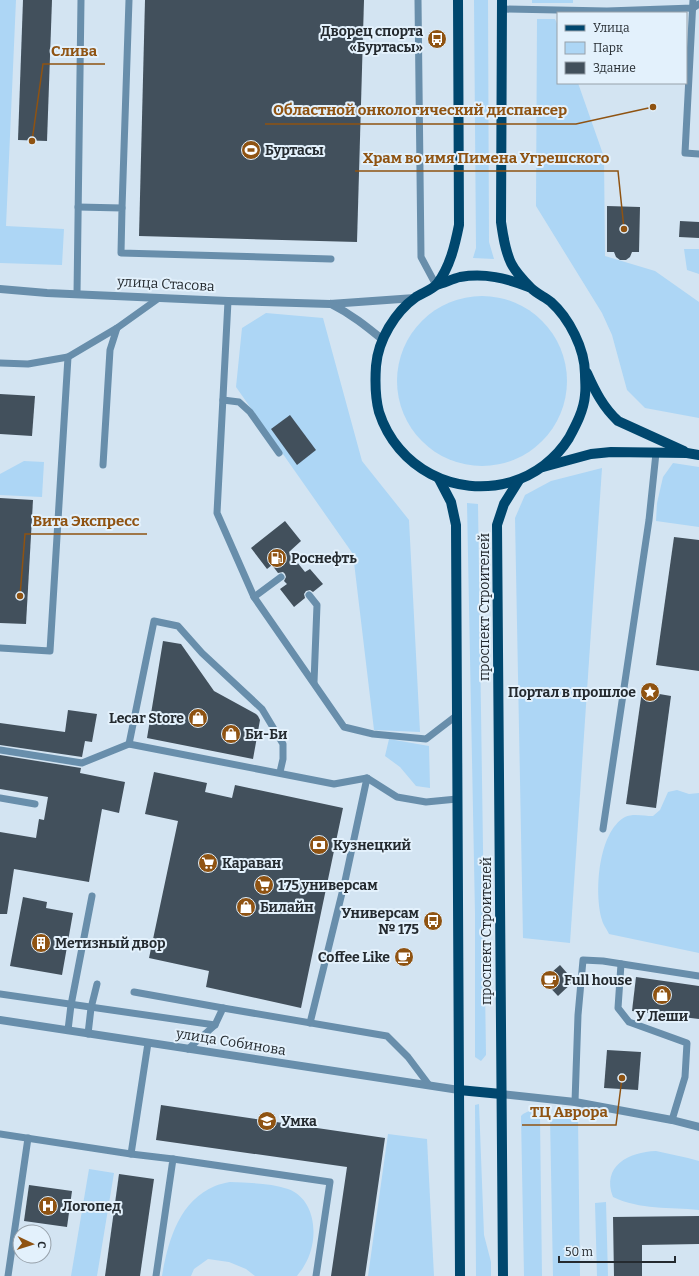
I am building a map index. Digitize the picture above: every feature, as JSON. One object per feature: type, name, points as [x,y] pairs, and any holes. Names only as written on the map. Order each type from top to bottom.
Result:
[{"type":"main road","points":[[436,285],[454,250],[459,225],[458,0]]},
{"type":"main road","name":"проспект Строителей","points":[[502,4],[501,222],[504,242],[512,264],[531,288],[552,303],[569,323],[580,346],[586,371],[585,397],[577,424],[562,448],[542,467],[519,480],[504,504],[497,525],[502,1276]]},
{"type":"main road","points":[[519,480],[500,485],[480,487],[461,485],[439,479],[421,468],[402,452],[389,433],[379,411],[375,387],[377,363],[383,340],[402,310],[415,298],[436,285],[459,278],[484,275],[508,279],[531,288]]},
{"type":"main road","points":[[586,371],[595,393],[618,421],[687,453]]},
{"type":"main road","points":[[542,467],[591,454],[611,452],[687,453],[699,455]]},
{"type":"main road","name":"проспект Строителей","points":[[439,479],[451,502],[456,525],[460,1276]]},
{"type":"main road","points":[[459,1090],[501,1094]]},
{"type":"street","name":"улица Стасова","points":[[0,289],[159,298],[330,304],[415,298]]},
{"type":"street","name":"улица Стасова","points":[[330,304],[345,311],[383,340]]},
{"type":"street","name":"улица Собинова","points":[[0,1020],[459,1090]]},
{"type":"street","points":[[501,1094],[575,1102],[672,1120],[699,1127]]},
{"type":"lane","points":[[77,294],[81,0]]},
{"type":"lane","points":[[129,0],[121,253],[330,260]]},
{"type":"lane","points":[[418,0],[421,257],[436,285]]},
{"type":"lane","points":[[693,0],[696,6],[690,65],[685,153],[699,154]]},
{"type":"lane","points":[[502,4],[606,11],[696,6]]},
{"type":"lane","points":[[690,65],[699,66]]},
{"type":"lane","points":[[78,207],[122,208]]},
{"type":"lane","points":[[0,363],[28,364],[68,357],[116,328],[159,298]]},
{"type":"lane","points":[[228,301],[217,513],[254,597],[344,727],[373,734],[426,739],[456,716]]},
{"type":"lane","points":[[103,465],[110,350],[116,328]]},
{"type":"lane","points":[[0,648],[50,651],[68,357]]},
{"type":"lane","points":[[223,400],[239,402],[250,412],[279,453]]},
{"type":"lane","points":[[603,828],[647,535],[656,453]]},
{"type":"lane","points":[[254,597],[281,577]]},
{"type":"lane","points":[[309,595],[317,606],[314,682]]},
{"type":"lane","points":[[129,744],[154,621],[178,626],[202,653],[262,709],[283,744],[283,759],[280,772]]},
{"type":"lane","points":[[0,750],[82,763],[129,744],[280,772],[334,784],[366,778],[397,797],[426,802],[457,800]]},
{"type":"lane","points":[[310,1023],[345,881],[366,778]]},
{"type":"lane","points":[[0,798],[35,804]]},
{"type":"lane","points":[[68,1030],[71,1005],[92,896]]},
{"type":"lane","points":[[575,1102],[578,1015],[582,960],[622,964],[699,976]]},
{"type":"lane","points":[[622,964],[618,1008],[629,1022],[687,1043],[685,1077],[672,1120]]},
{"type":"lane","points":[[88,1034],[91,1008],[97,984]]},
{"type":"lane","points":[[134,992],[387,1036],[408,1057],[429,1086]]},
{"type":"lane","points":[[0,994],[215,1025]]},
{"type":"lane","points":[[188,1049],[215,1025],[223,1008]]},
{"type":"lane","points":[[131,1154],[148,1043]]},
{"type":"lane","points":[[0,1134],[330,1182],[316,1276]]},
{"type":"lane","points":[[8,1276],[28,1138]]},
{"type":"lane","points":[[156,1276],[173,1159]]},
{"type":"green space","points":[[0,0],[16,0],[6,226],[64,229],[62,265],[0,263]]},
{"type":"green space","points":[[474,0],[488,0],[489,242],[494,259],[473,258],[476,248]]},
{"type":"green space","points":[[532,0],[573,0],[573,3],[532,3]]},
{"type":"green space","points":[[537,19],[555,19],[557,24],[557,84],[578,84],[604,157],[605,256],[655,271],[699,302],[699,418],[645,408],[627,390],[612,335],[602,313],[536,206]]},
{"type":"green space","points":[[684,249],[699,249],[699,274],[687,270]]},
{"type":"green space","points":[[482,296],[507,300],[522,306],[542,321],[557,341],[563,356],[567,381],[563,406],[557,421],[542,441],[522,456],[507,462],[482,466],[457,462],[442,456],[422,441],[407,421],[401,406],[397,381],[401,356],[407,341],[422,321],[442,306],[457,300]]},
{"type":"green space","points":[[266,313],[323,318],[362,461],[409,520],[420,732],[374,730],[353,554],[236,387],[242,328]]},
{"type":"green space","points":[[24,461],[44,462],[42,497],[0,495],[0,474]]},
{"type":"green space","points":[[673,463],[699,467],[699,527],[656,521],[657,503],[663,477]]},
{"type":"green space","points":[[602,468],[570,943],[523,938],[515,518],[525,495],[551,481]]},
{"type":"green space","points":[[467,503],[478,504],[486,1055],[481,1061],[475,1057],[475,913]]},
{"type":"green space","points":[[389,739],[429,746],[430,788],[416,786],[400,767],[385,756]]},
{"type":"green space","points":[[677,790],[689,794],[699,793],[699,953],[609,934],[603,922],[598,895],[600,864],[609,836],[616,825],[628,816],[653,816],[660,810],[668,792]]},
{"type":"green space","points":[[479,1104],[484,1235],[491,1262],[491,1276],[476,1276],[475,1105]]},
{"type":"green space","points":[[529,1111],[538,1113],[540,1118],[542,1276],[524,1276],[521,1116]]},
{"type":"green space","points":[[550,1117],[578,1117],[580,1276],[553,1276]]},
{"type":"green space","points":[[388,1134],[427,1139],[434,1276],[368,1276]]},
{"type":"green space","points":[[656,1151],[699,1161],[699,1210],[644,1206],[613,1197],[610,1186],[614,1169],[627,1158],[636,1154]]},
{"type":"green space","points":[[89,1169],[114,1173],[97,1276],[71,1276]]},
{"type":"green space","points":[[230,1182],[281,1187],[298,1195],[305,1202],[313,1223],[312,1246],[309,1257],[297,1276],[255,1276],[246,1269],[229,1262],[208,1259],[194,1269],[191,1276],[162,1276],[172,1236],[184,1212],[192,1201],[203,1193],[217,1185]]},
{"type":"green space","points":[[606,1202],[608,1276],[597,1276],[595,1203]]},
{"type":"building","points":[[23,0],[52,0],[47,141],[18,140]]},
{"type":"building","name":"Буртасы","points":[[145,0],[364,0],[357,242],[139,236]]},
{"type":"building","points":[[607,206],[640,207],[639,252],[632,252],[630,257],[626,260],[620,260],[616,257],[614,252],[607,252]]},
{"type":"building","points":[[680,221],[699,222],[699,238],[679,237]]},
{"type":"building","points":[[0,394],[35,396],[32,436],[0,434]]},
{"type":"building","points":[[290,415],[316,450],[297,465],[271,429]]},
{"type":"building","points":[[0,498],[33,500],[26,624],[0,623]]},
{"type":"building","name":"Роснефть","points":[[285,521],[301,541],[289,552],[305,572],[310,569],[323,584],[313,592],[310,590],[306,591],[304,594],[305,598],[294,607],[280,589],[287,584],[284,581],[286,577],[285,574],[283,572],[278,573],[272,565],[267,569],[251,548]]},
{"type":"building","points":[[674,537],[699,540],[699,671],[656,665]]},
{"type":"building","points":[[163,641],[181,644],[214,691],[258,716],[260,720],[253,759],[147,738]]},
{"type":"building","points":[[642,691],[671,696],[656,808],[626,804]]},
{"type":"building","points":[[68,710],[97,714],[92,742],[85,741],[82,757],[0,745],[0,723],[65,732]]},
{"type":"building","points":[[0,755],[81,768],[80,773],[125,782],[119,813],[102,809],[89,882],[14,869],[7,914],[0,914],[0,832],[36,838],[39,819],[44,820],[48,797],[0,789]]},
{"type":"building","points":[[154,772],[207,783],[205,792],[232,798],[235,785],[343,808],[301,1008],[206,987],[209,971],[149,958],[178,821],[145,814]]},
{"type":"building","name":"Метизный двор","points":[[23,897],[47,902],[46,908],[73,913],[62,975],[10,966]]},
{"type":"building","points":[[560,965],[574,981],[558,996],[543,980]]},
{"type":"building","points":[[636,977],[699,986],[699,1019],[632,1011]]},
{"type":"building","points":[[607,1050],[641,1052],[638,1090],[604,1088]]},
{"type":"building","points":[[161,1105],[385,1138],[365,1276],[331,1276],[347,1167],[156,1140]]},
{"type":"building","points":[[119,1174],[154,1179],[140,1276],[105,1276]]},
{"type":"building","name":"Логопед","points":[[29,1185],[72,1191],[67,1227],[24,1221]]},
{"type":"building","points":[[699,1216],[699,1244],[642,1245],[642,1276],[614,1276],[613,1217]]},
{"type":"place","name":"Дворец спорта «Буртасы»","points":[[437,39]]},
{"type":"place","name":"Областной онкологический диспансер","points":[[653,107]]},
{"type":"place","name":"Слива","points":[[32,141]]},
{"type":"place","name":"Буртасы","points":[[251,150]]},
{"type":"place","name":"Храм во имя Пимена Угрешского","points":[[624,229]]},
{"type":"place","name":"Роснефть","points":[[277,558]]},
{"type":"place","name":"Вита Экспресс","points":[[20,596]]},
{"type":"place","name":"Портал в прошлое","points":[[650,692]]},
{"type":"place","name":"Lecar Store","points":[[198,718]]},
{"type":"place","name":"Би-Би","points":[[231,734]]},
{"type":"place","name":"Кузнецкий","points":[[319,845]]},
{"type":"place","name":"Караван","points":[[208,863]]},
{"type":"place","name":"175 универсам","points":[[264,885]]},
{"type":"place","name":"Билайн","points":[[246,907]]},
{"type":"place","name":"Универсам № 175","points":[[433,921]]},
{"type":"place","name":"Метизный двор","points":[[41,943]]},
{"type":"place","name":"Coffee Like","points":[[404,957]]},
{"type":"place","name":"Full house","points":[[550,980]]},
{"type":"place","name":"У Леши","points":[[662,995]]},
{"type":"place","name":"ТЦ Аврора","points":[[622,1078]]},
{"type":"place","name":"Умка","points":[[267,1121]]},
{"type":"place","name":"Логопед","points":[[48,1206]]}]
